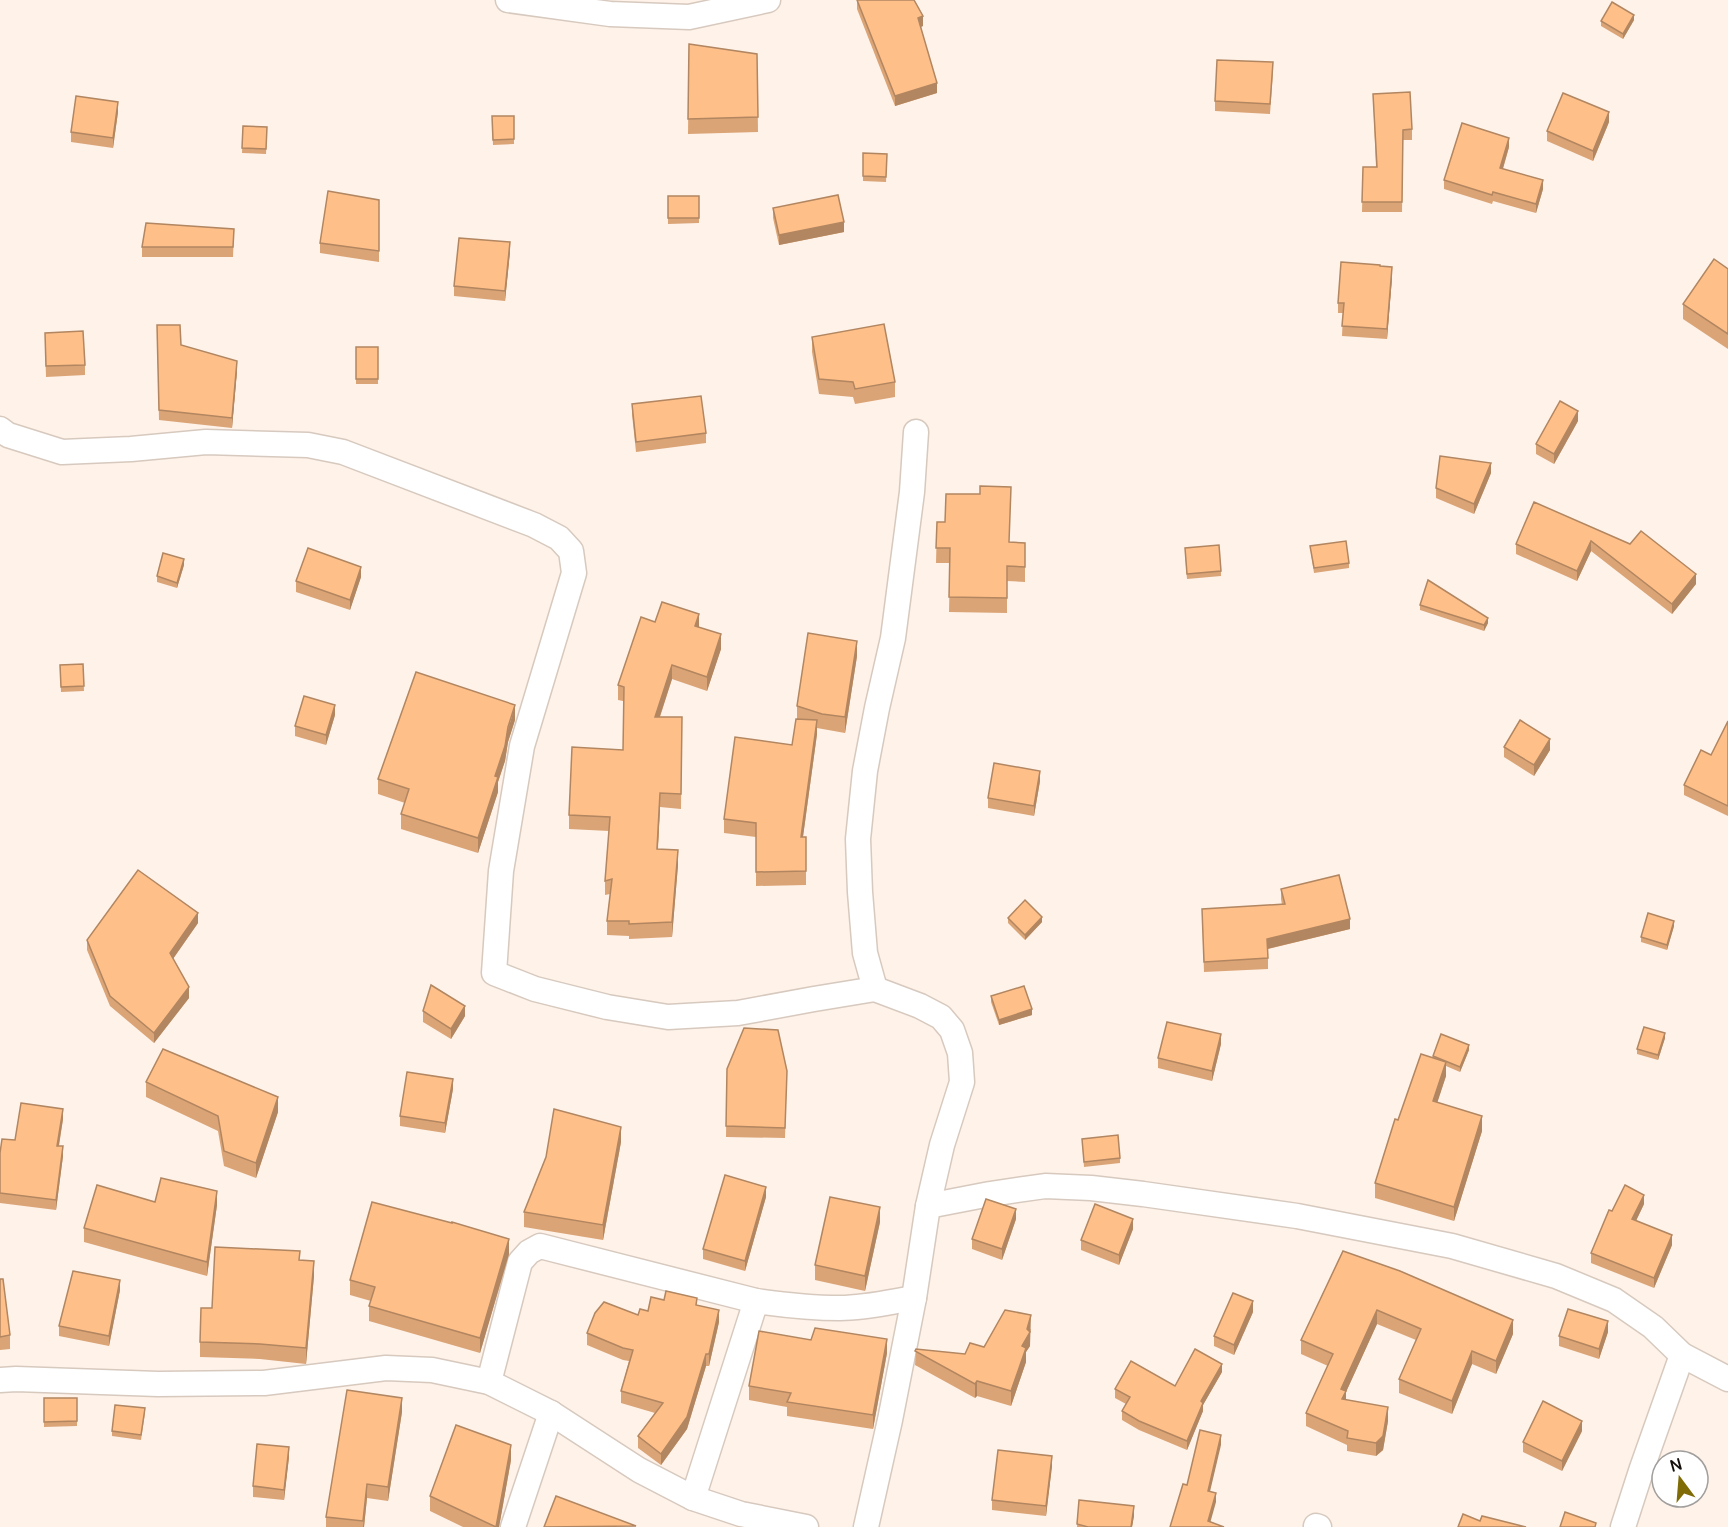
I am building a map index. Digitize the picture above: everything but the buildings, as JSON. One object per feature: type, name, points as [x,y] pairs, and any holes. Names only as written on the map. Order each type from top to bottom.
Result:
[{"type":"street","points":[[508,0],[610,14],[689,17],[768,0]]},
{"type":"street","points":[[0,429],[8,435],[62,452],[131,450],[206,442],[308,446],[343,452],[534,525],[559,538],[571,550],[574,573],[522,746],[501,872],[494,973],[535,989],[607,1007],[668,1017],[738,1013],[875,989],[920,1006],[941,1017],[952,1030],[960,1053],[962,1082],[942,1145],[928,1206],[914,1298],[866,1527]]},
{"type":"street","points":[[875,989],[865,953],[858,839],[865,771],[894,628],[912,492],[916,432]]},
{"type":"street","points":[[928,1206],[1045,1186],[1091,1188],[1297,1216],[1452,1246],[1556,1276],[1614,1300],[1653,1327],[1682,1355],[1728,1379]]},
{"type":"street","points":[[489,1382],[520,1262],[529,1252],[540,1246],[756,1301],[842,1308],[884,1304],[914,1298]]},
{"type":"street","points":[[693,1498],[756,1301]]},
{"type":"street","points":[[1623,1527],[1682,1355]]},
{"type":"street","points":[[0,1380],[158,1384],[264,1383],[386,1368],[432,1370],[489,1382],[551,1413],[639,1470],[693,1498],[741,1514],[806,1527]]},
{"type":"street","points":[[513,1527],[551,1413]]}]
